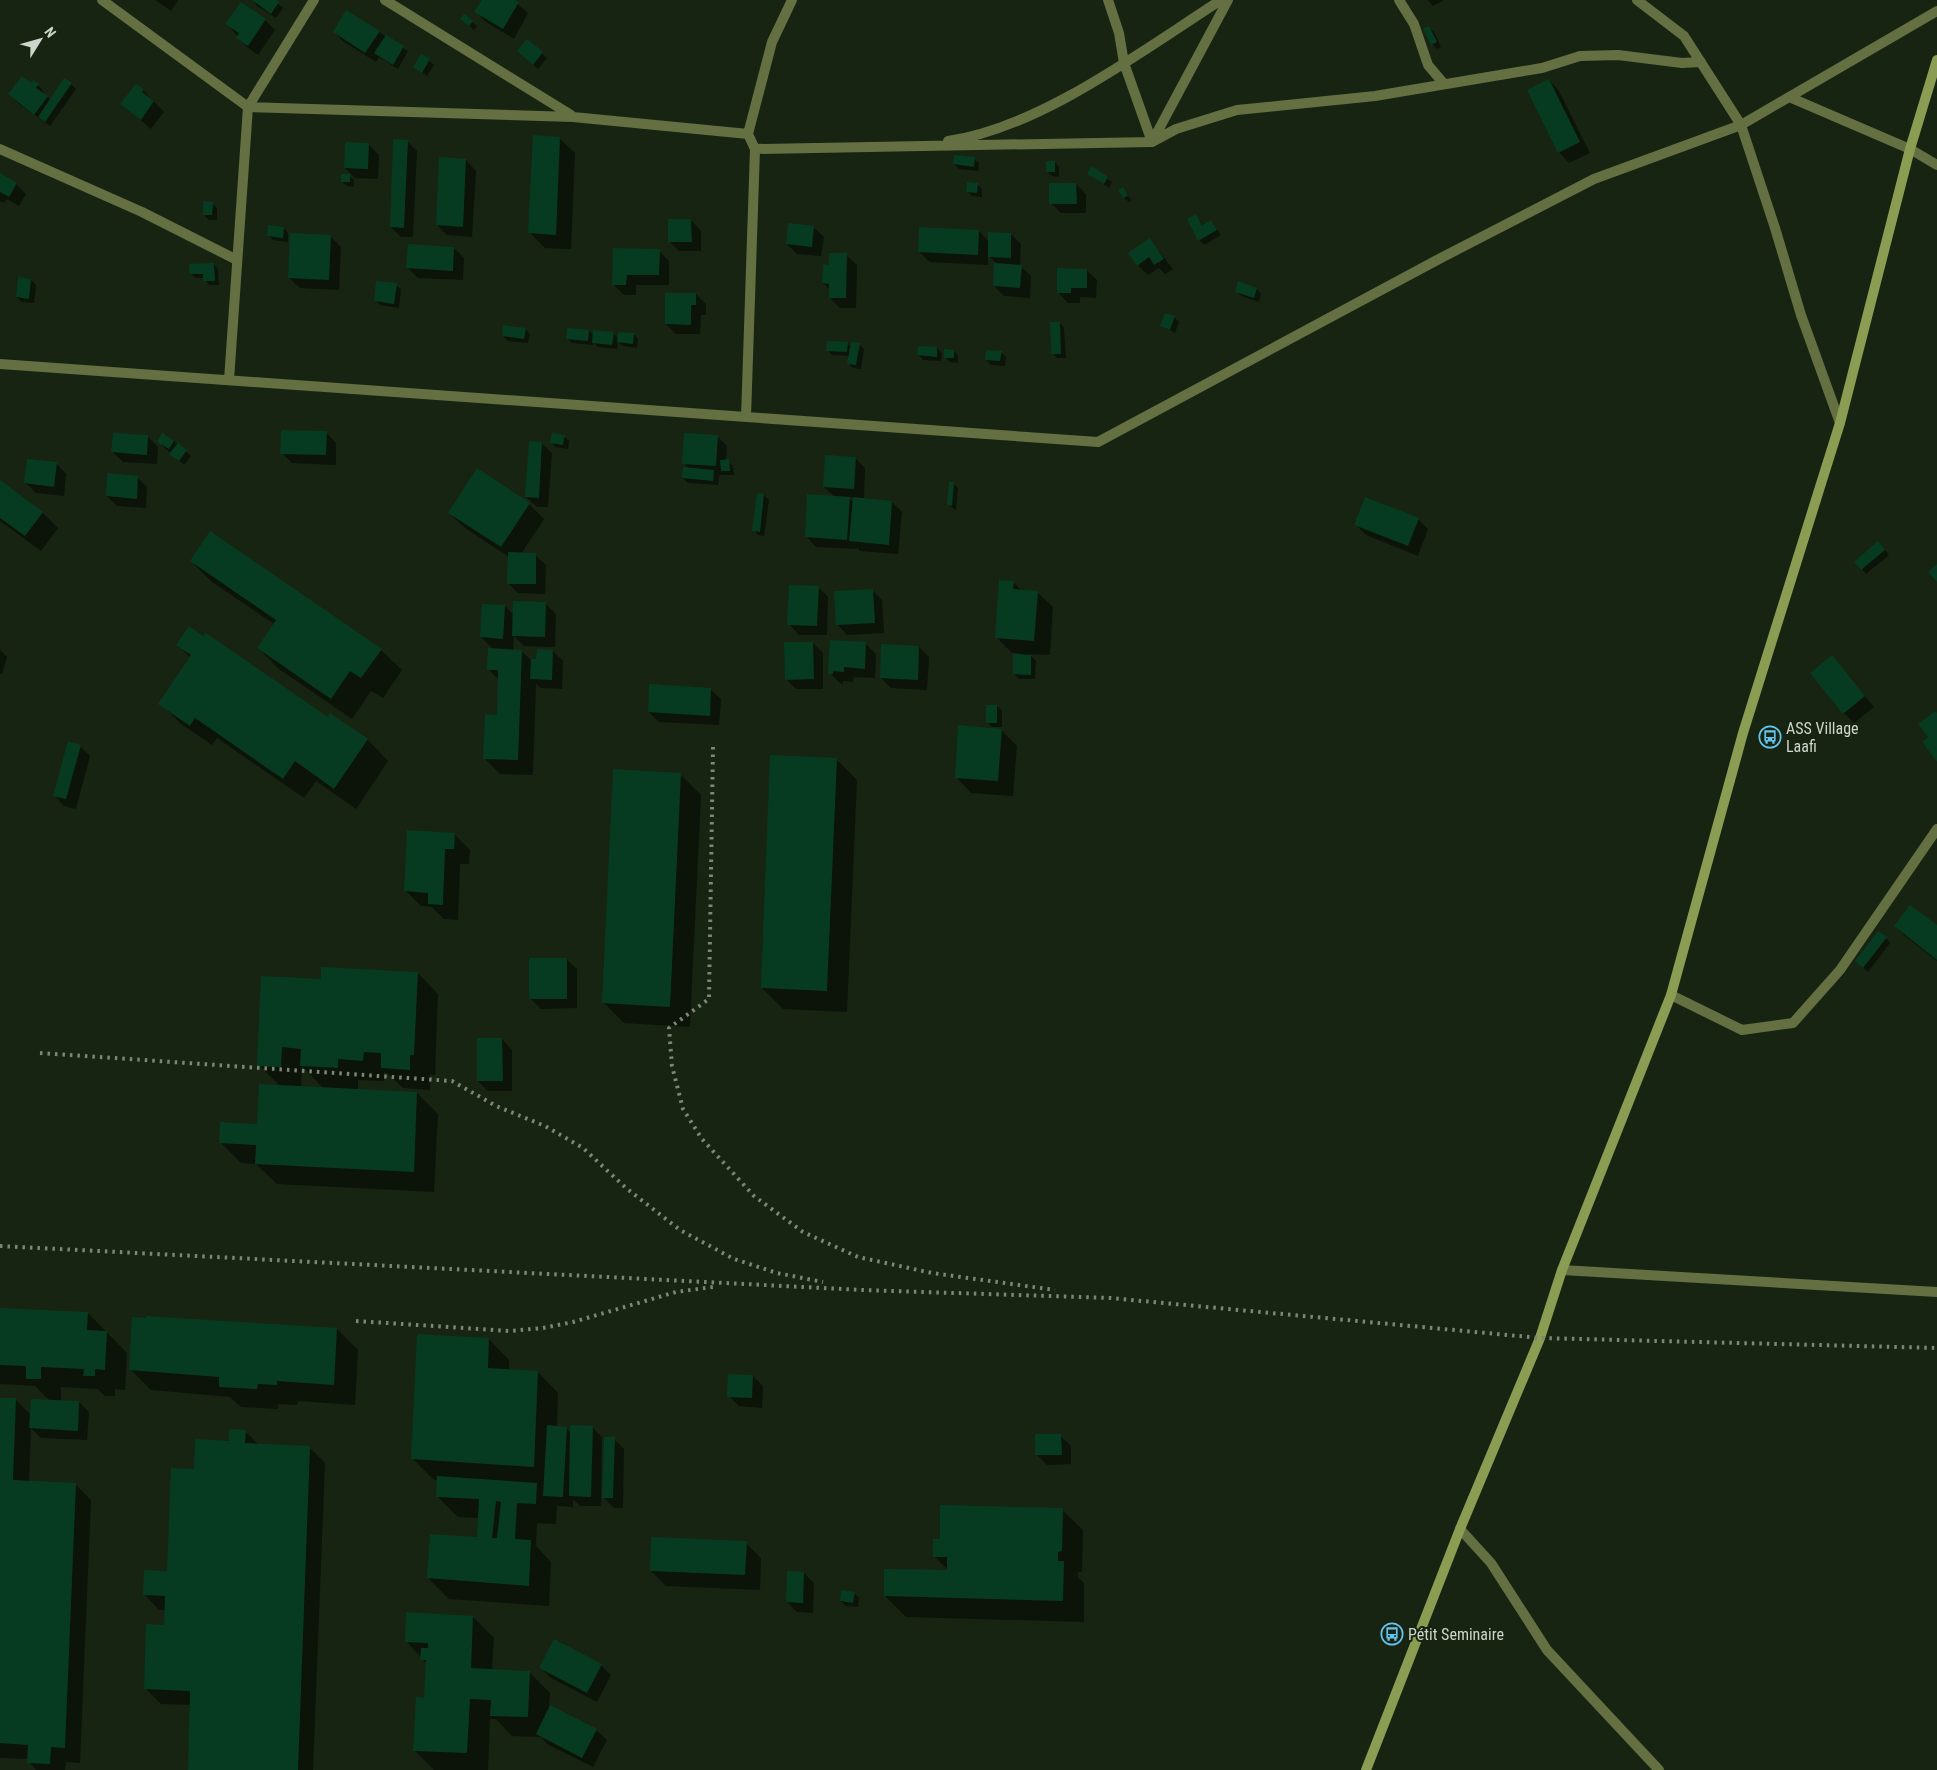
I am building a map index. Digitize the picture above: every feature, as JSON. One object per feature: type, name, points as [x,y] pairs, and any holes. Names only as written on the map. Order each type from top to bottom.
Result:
[{"type":"street","points":[[102,0],[248,107],[573,117],[748,134]]},
{"type":"street","points":[[230,380],[248,107],[314,0]]},
{"type":"street","points":[[385,0],[573,117]]},
{"type":"street","points":[[746,417],[755,149],[748,134],[772,42],[792,0]]},
{"type":"street","points":[[1108,0],[1119,33],[1124,63],[1152,142]]},
{"type":"street","points":[[910,146],[989,132],[1021,120],[1124,63],[1221,0]]},
{"type":"street","points":[[1152,142],[1228,0]]},
{"type":"street","points":[[1399,0],[1414,24],[1428,65],[1444,84]]},
{"type":"street","points":[[1637,0],[1684,36],[1741,125],[1776,228],[1801,315],[1840,423]]},
{"type":"street","points":[[0,364],[1098,442],[1439,259],[1594,179],[1741,125],[1937,11]]},
{"type":"street","points":[[755,149],[1152,142],[1176,129],[1237,110],[1374,96],[1542,68],[1580,56],[1618,55],[1682,63],[1701,62]]},
{"type":"street","points":[[1366,1770],[1460,1529],[1540,1338],[1562,1270],[1672,995],[1744,733],[1840,423],[1910,149],[1937,60]]},
{"type":"street","points":[[1789,97],[1910,149],[1937,165]]},
{"type":"street","points":[[0,149],[142,212],[237,260]]},
{"type":"street","points":[[1672,995],[1742,1030],[1793,1023],[1840,970],[1937,829]]},
{"type":"street","points":[[1562,1270],[1937,1292]]},
{"type":"street","points":[[1460,1529],[1491,1563],[1547,1650],[1659,1770]]},
{"type":"building","points":[[252,0],[276,0],[279,2],[271,14]]},
{"type":"building","points":[[482,0],[515,0],[519,2],[503,29],[474,12]]},
{"type":"building","points":[[241,2],[266,19],[248,46],[236,38],[239,33],[225,24]]},
{"type":"building","points":[[346,10],[380,31],[365,53],[333,32]]},
{"type":"building","points":[[464,14],[473,21],[469,26],[460,19]]},
{"type":"building","points":[[1429,26],[1437,42],[1431,45],[1423,29]]},
{"type":"building","points":[[386,35],[404,46],[393,65],[374,53]]},
{"type":"building","points":[[527,39],[543,52],[533,65],[517,51]]},
{"type":"building","points":[[421,54],[430,59],[422,73],[413,67]]},
{"type":"building","points":[[22,76],[31,83],[33,80],[39,84],[36,88],[48,96],[34,115],[8,94]]},
{"type":"building","points":[[64,78],[72,83],[45,122],[38,117]]},
{"type":"building","points":[[1549,79],[1580,142],[1558,153],[1527,90]]},
{"type":"building","points":[[136,84],[144,89],[142,92],[154,101],[141,120],[120,104]]},
{"type":"building","points":[[533,135],[560,137],[556,235],[528,233]]},
{"type":"building","points":[[393,139],[408,140],[404,228],[390,227]]},
{"type":"building","points":[[345,142],[369,143],[368,169],[344,168]]},
{"type":"building","points":[[954,155],[975,157],[974,167],[953,164]]},
{"type":"building","points":[[439,157],[466,159],[463,227],[436,225]]},
{"type":"building","points":[[1046,161],[1055,161],[1055,172],[1046,172]]},
{"type":"building","points":[[1092,166],[1108,177],[1104,184],[1087,174]]},
{"type":"building","points":[[0,173],[17,183],[9,197],[0,192]]},
{"type":"building","points":[[341,174],[350,174],[350,182],[341,182]]},
{"type":"building","points":[[967,182],[978,183],[977,193],[966,192]]},
{"type":"building","points":[[1049,183],[1076,183],[1077,204],[1049,204]]},
{"type":"building","points":[[1123,187],[1128,196],[1123,198],[1118,190]]},
{"type":"building","points":[[203,201],[213,202],[212,215],[203,215]]},
{"type":"building","points":[[1196,214],[1202,225],[1211,220],[1217,230],[1198,241],[1187,219]]},
{"type":"building","points":[[668,219],[691,219],[692,242],[668,242]]},
{"type":"building","points":[[788,223],[814,226],[812,247],[786,244]]},
{"type":"building","points":[[268,225],[284,227],[283,238],[267,236]]},
{"type":"building","points":[[919,227],[979,230],[978,255],[918,252]]},
{"type":"building","points":[[988,232],[1011,233],[1011,258],[988,257]]},
{"type":"building","points":[[290,233],[331,235],[329,280],[288,278]]},
{"type":"building","points":[[1150,238],[1164,259],[1154,265],[1149,257],[1137,266],[1128,253]]},
{"type":"building","points":[[408,244],[454,247],[453,271],[406,268]]},
{"type":"building","points":[[613,248],[660,249],[659,275],[627,275],[626,285],[612,285]]},
{"type":"building","points":[[829,253],[847,253],[846,298],[829,298],[829,284],[822,283],[823,264],[829,265]]},
{"type":"building","points":[[214,263],[215,281],[203,281],[203,274],[190,274],[189,264]]},
{"type":"building","points":[[994,263],[1022,265],[1020,288],[993,286]]},
{"type":"building","points":[[1057,268],[1087,269],[1087,288],[1071,288],[1071,293],[1057,293]]},
{"type":"building","points":[[18,277],[31,279],[29,299],[16,297]]},
{"type":"building","points":[[376,281],[397,283],[394,304],[374,301]]},
{"type":"building","points":[[1238,281],[1257,288],[1254,298],[1235,292]]},
{"type":"building","points":[[665,293],[696,293],[696,305],[691,305],[691,325],[665,324]]},
{"type":"building","points":[[1165,313],[1175,316],[1170,330],[1160,326]]},
{"type":"building","points":[[1050,322],[1060,322],[1061,354],[1051,354]]},
{"type":"building","points":[[503,325],[526,328],[524,339],[502,336]]},
{"type":"building","points":[[567,328],[589,330],[588,341],[566,339]]},
{"type":"building","points":[[593,330],[614,332],[612,345],[592,343]]},
{"type":"building","points":[[618,332],[634,333],[633,344],[617,342]]},
{"type":"building","points":[[827,341],[848,342],[847,352],[826,351]]},
{"type":"building","points":[[851,342],[860,343],[856,365],[847,364]]},
{"type":"building","points":[[918,346],[937,347],[937,357],[917,355]]},
{"type":"building","points":[[944,349],[954,350],[954,358],[944,358]]},
{"type":"building","points":[[986,350],[1002,351],[1000,361],[985,360]]},
{"type":"building","points":[[281,430],[327,431],[326,455],[280,454]]},
{"type":"building","points":[[113,433],[148,435],[147,455],[111,452]]},
{"type":"building","points":[[162,433],[174,441],[169,449],[157,442]]},
{"type":"building","points":[[552,433],[565,435],[563,445],[550,443]]},
{"type":"building","points":[[684,433],[718,435],[716,466],[682,464]]},
{"type":"building","points":[[529,441],[542,442],[539,498],[525,497]]},
{"type":"building","points":[[178,443],[187,450],[179,461],[169,454]]},
{"type":"building","points":[[825,455],[856,457],[854,489],[823,487]]},
{"type":"building","points":[[27,459],[57,462],[54,487],[24,483]]},
{"type":"building","points":[[729,459],[730,471],[721,471],[720,460]]},
{"type":"building","points":[[683,467],[714,470],[713,481],[682,478]]},
{"type":"building","points":[[477,468],[530,503],[501,547],[448,513]]},
{"type":"building","points":[[107,473],[138,476],[137,499],[106,496]]},
{"type":"building","points":[[0,480],[43,512],[25,536],[0,518]]},
{"type":"building","points":[[949,482],[954,482],[952,506],[947,505]]},
{"type":"building","points":[[757,493],[764,494],[760,532],[752,531]]},
{"type":"building","points":[[807,494],[850,497],[847,540],[805,537]]},
{"type":"building","points":[[853,497],[892,501],[889,545],[849,541]]},
{"type":"building","points":[[1365,497],[1419,518],[1408,546],[1354,525]]},
{"type":"building","points":[[210,531],[382,649],[361,678],[350,671],[331,699],[257,648],[276,620],[190,561]]},
{"type":"building","points":[[1878,541],[1885,550],[1861,570],[1854,562]]},
{"type":"building","points":[[508,552],[536,553],[536,584],[507,584]]},
{"type":"building","points":[[1937,564],[1937,582],[1928,572]]},
{"type":"building","points":[[999,580],[1014,581],[1013,589],[1038,591],[1034,641],[995,638]]},
{"type":"building","points":[[789,585],[819,586],[817,626],[787,625]]},
{"type":"building","points":[[873,589],[875,623],[836,625],[834,591]]},
{"type":"building","points":[[513,601],[546,602],[545,637],[512,636]]},
{"type":"building","points":[[482,604],[505,605],[503,639],[480,637]]},
{"type":"building","points":[[189,626],[203,636],[206,633],[328,717],[330,713],[368,739],[334,789],[295,761],[283,779],[195,718],[190,726],[158,704],[191,655],[176,645]]},
{"type":"building","points":[[830,640],[866,642],[865,669],[844,667],[844,672],[833,671],[833,674],[828,674]]},
{"type":"building","points":[[784,642],[813,642],[814,679],[785,680]]},
{"type":"building","points":[[881,644],[919,646],[918,680],[880,678]]},
{"type":"building","points":[[488,648],[522,650],[518,760],[483,759],[485,714],[497,715],[498,670],[487,670]]},
{"type":"building","points":[[537,649],[553,650],[552,680],[530,679],[531,659],[536,659]]},
{"type":"building","points":[[1013,654],[1031,655],[1031,675],[1013,674]]},
{"type":"building","points":[[1832,655],[1865,696],[1843,714],[1810,673]]},
{"type":"building","points":[[649,684],[711,688],[710,716],[648,712]]},
{"type":"building","points":[[986,705],[997,705],[997,723],[986,723]]},
{"type":"building","points":[[1935,711],[1937,713],[1937,762],[1922,742],[1928,737],[1918,724]]},
{"type":"building","points":[[958,725],[1002,729],[998,781],[955,778]]},
{"type":"building","points":[[68,741],[81,745],[66,799],[53,796]]},
{"type":"building","points":[[770,755],[837,758],[827,991],[761,988]]},
{"type":"building","points":[[613,769],[681,773],[670,1007],[602,1003]]},
{"type":"building","points":[[407,830],[455,833],[454,849],[445,849],[443,905],[428,904],[428,893],[404,891]]},
{"type":"building","points":[[1910,905],[1937,925],[1937,960],[1894,926]]},
{"type":"building","points":[[1878,931],[1887,937],[1863,968],[1855,961]]},
{"type":"building","points":[[529,958],[567,958],[567,999],[529,999]]},
{"type":"building","points":[[321,967],[418,972],[414,1055],[410,1055],[410,1070],[381,1068],[381,1053],[364,1052],[363,1061],[338,1059],[338,1068],[300,1066],[301,1049],[282,1047],[281,1067],[257,1066],[261,976],[321,979]]},
{"type":"building","points":[[477,1038],[502,1038],[503,1081],[477,1081]]},
{"type":"building","points":[[259,1084],[417,1092],[414,1172],[255,1164],[256,1145],[219,1143],[220,1122],[257,1124]]},
{"type":"building","points":[[0,1308],[88,1312],[87,1330],[107,1331],[105,1370],[95,1369],[95,1376],[83,1376],[84,1369],[41,1367],[41,1379],[26,1379],[26,1366],[0,1365]]},
{"type":"building","points":[[146,1316],[337,1328],[334,1385],[277,1381],[277,1385],[258,1384],[257,1389],[219,1387],[219,1377],[129,1370],[132,1317],[146,1318]]},
{"type":"building","points":[[417,1334],[489,1338],[488,1368],[538,1371],[534,1467],[411,1459]]},
{"type":"building","points":[[728,1374],[753,1375],[752,1398],[727,1397]]},
{"type":"building","points":[[0,1398],[16,1398],[13,1480],[76,1483],[65,1748],[51,1747],[50,1764],[27,1763],[28,1745],[0,1743]]},
{"type":"building","points":[[31,1399],[79,1401],[78,1431],[29,1428]]},
{"type":"building","points":[[547,1425],[567,1427],[563,1497],[543,1496]]},
{"type":"building","points":[[570,1425],[593,1426],[591,1497],[569,1496]]},
{"type":"building","points":[[229,1429],[246,1430],[245,1443],[310,1446],[298,1770],[188,1770],[190,1691],[144,1689],[146,1624],[164,1625],[165,1596],[143,1595],[144,1570],[167,1571],[171,1468],[194,1469],[195,1439],[229,1441]]},
{"type":"building","points":[[1035,1434],[1061,1434],[1062,1455],[1035,1455]]},
{"type":"building","points":[[604,1437],[615,1437],[613,1498],[602,1498]]},
{"type":"building","points":[[437,1476],[537,1483],[536,1504],[517,1503],[515,1539],[531,1540],[529,1586],[427,1578],[430,1534],[477,1537],[479,1499],[436,1497]],"holes":[[[496,1501],[501,1502],[497,1538],[492,1538]]]},
{"type":"building","points":[[940,1505],[1063,1508],[1062,1551],[1058,1552],[1058,1561],[1064,1561],[1063,1601],[884,1596],[884,1569],[947,1570],[947,1557],[933,1557],[933,1539],[940,1539]]},
{"type":"building","points":[[651,1537],[747,1541],[745,1575],[650,1571]]},
{"type":"building","points":[[787,1571],[804,1572],[803,1603],[786,1602]]},
{"type":"building","points":[[841,1590],[855,1592],[853,1603],[840,1601]]},
{"type":"building","points":[[406,1612],[473,1616],[471,1668],[530,1671],[528,1717],[490,1716],[491,1700],[470,1699],[467,1753],[413,1751],[416,1697],[424,1698],[426,1660],[420,1660],[421,1648],[428,1648],[428,1643],[405,1642]]},
{"type":"building","points":[[554,1639],[602,1664],[587,1693],[539,1668]]},
{"type":"building","points":[[550,1705],[597,1729],[582,1758],[536,1734]]},
{"type":"railway","points":[[713,747],[709,999],[669,1028],[672,1066],[683,1109],[702,1139],[754,1196],[803,1232],[858,1257],[932,1273],[1055,1290]]},
{"type":"railway","points":[[40,1053],[452,1081],[496,1106],[545,1126],[583,1148],[626,1188],[680,1230],[734,1259],[777,1273],[823,1282]]},
{"type":"railway","points":[[0,1246],[862,1290],[1110,1298],[1540,1338],[1937,1348]]},
{"type":"railway","points":[[356,1321],[510,1331],[543,1328],[573,1322],[676,1292],[713,1287]]},
{"type":"place","name":"ASS Village Laafi","points":[[1770,737]]},
{"type":"place","name":"Pétit Seminaire","points":[[1392,1634]]}]
